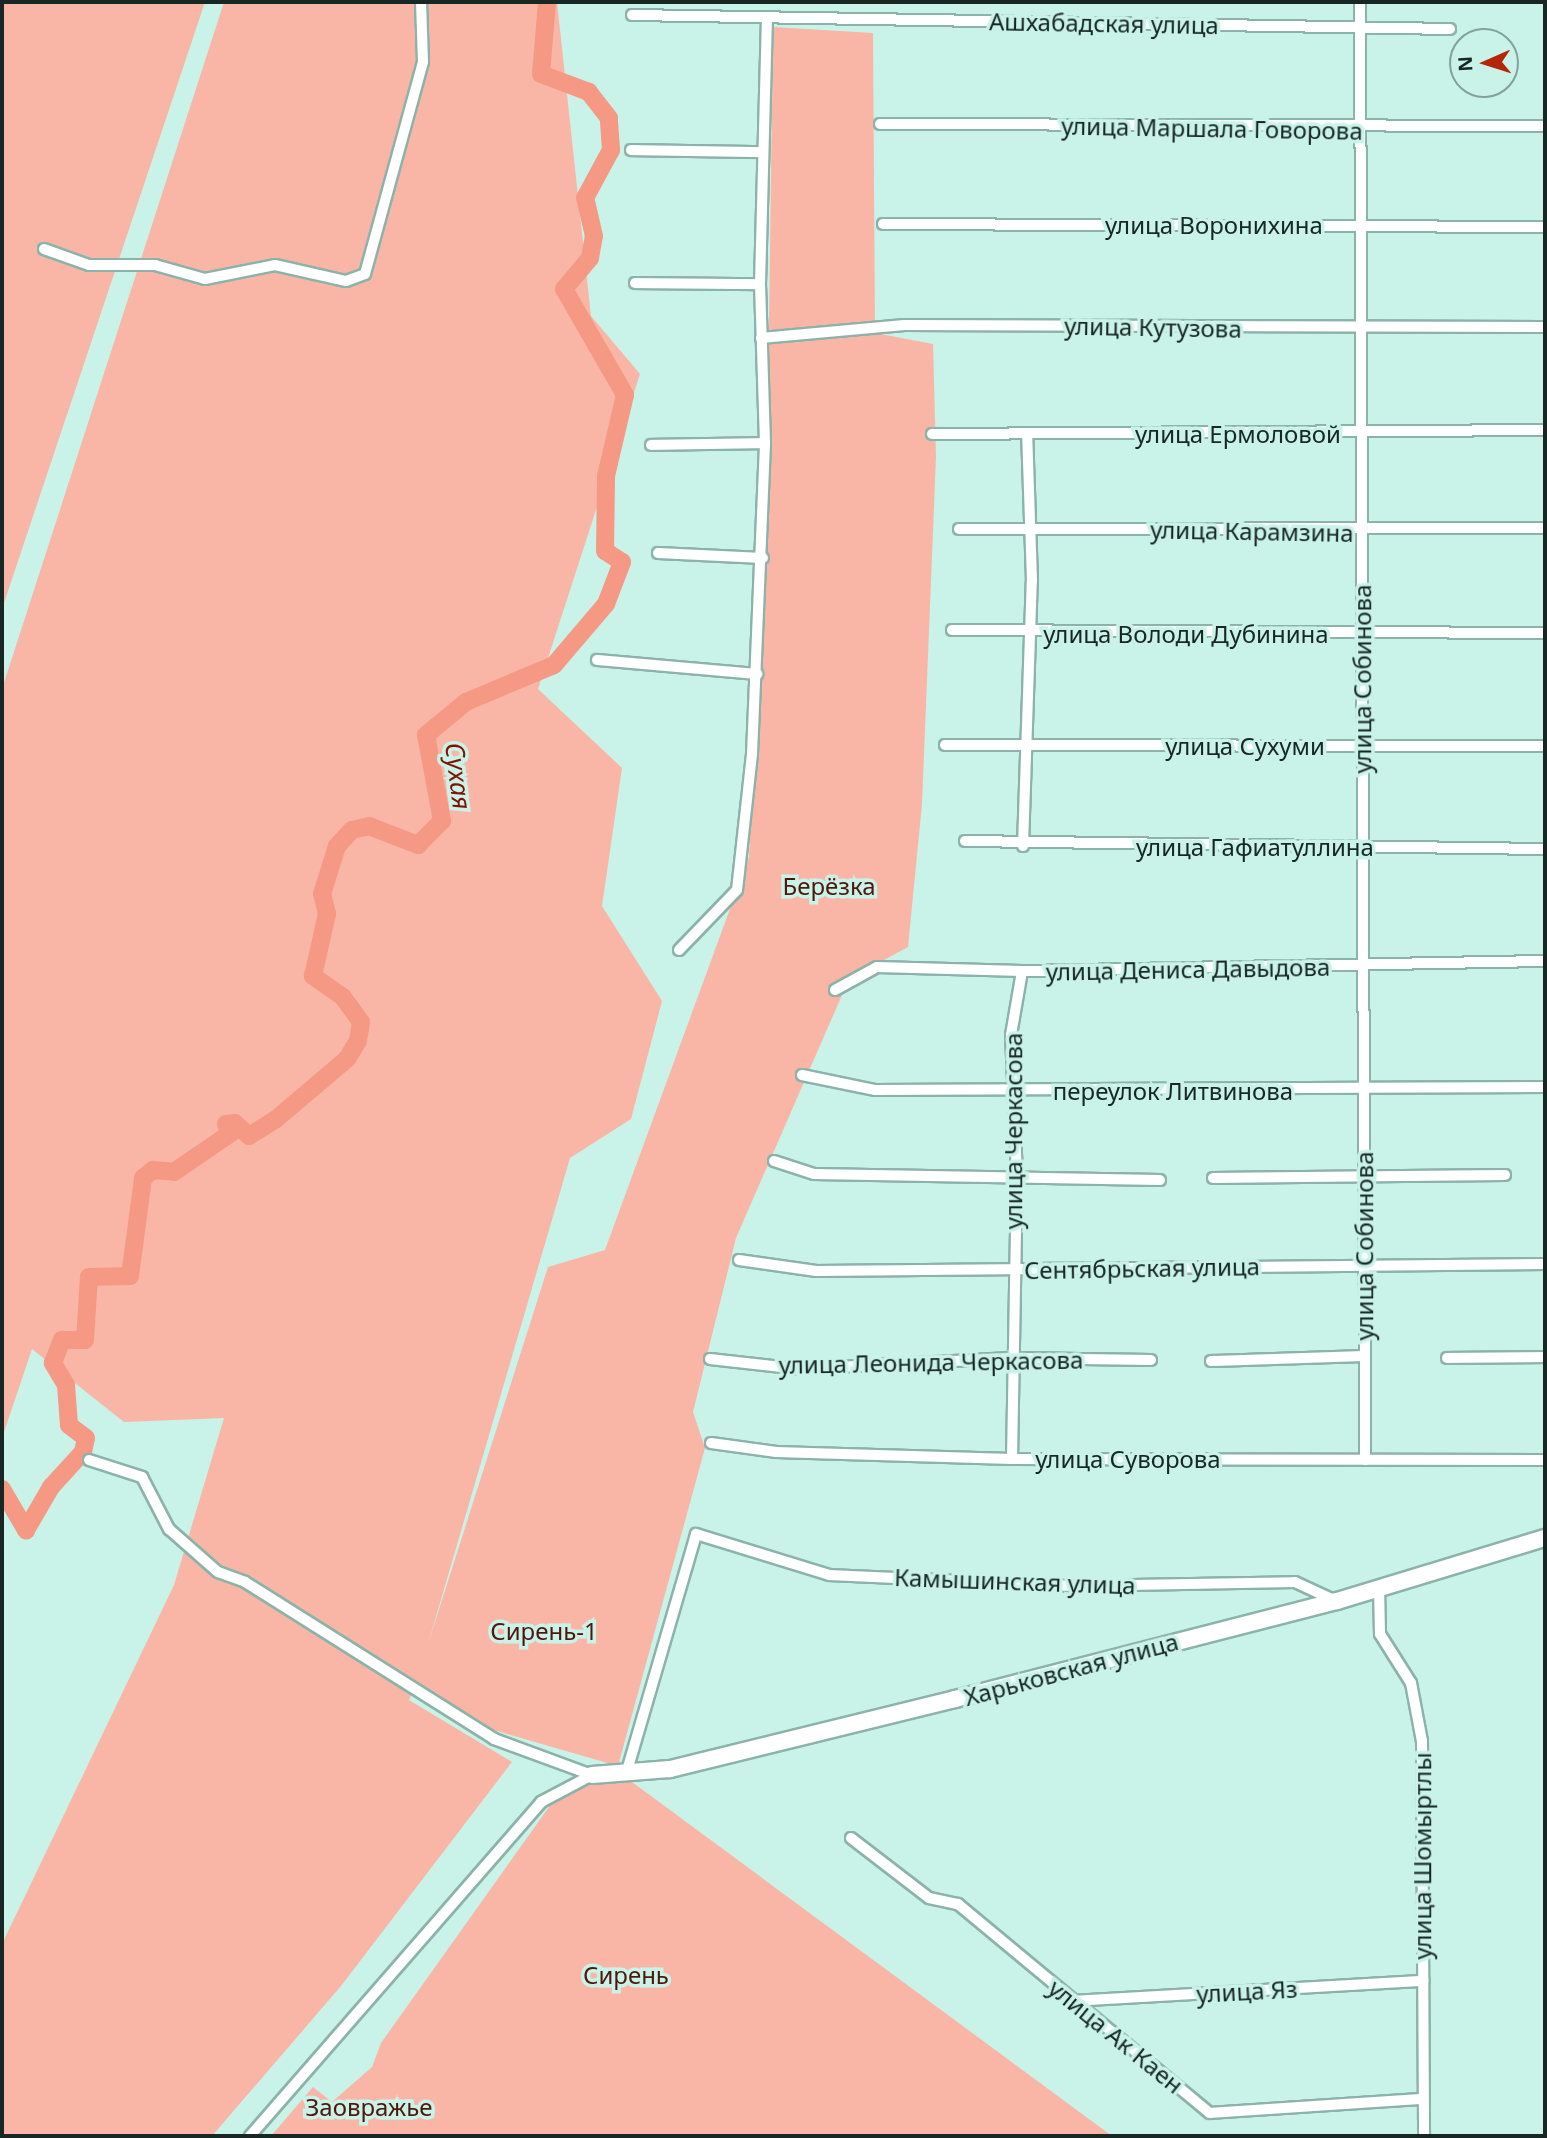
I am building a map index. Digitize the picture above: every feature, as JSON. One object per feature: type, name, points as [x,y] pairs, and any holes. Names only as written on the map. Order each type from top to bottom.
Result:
[{"type":"street","points":[[44,249],[89,265],[155,265],[205,279],[275,265],[346,281],[365,274],[423,62],[421,2]]},
{"type":"street","name":"улица Собинова","points":[[1360,2],[1365,1460]]},
{"type":"street","name":"Ашхабадская улица","points":[[632,15],[767,20],[1449,29]]},
{"type":"street","points":[[679,950],[737,890],[757,674],[763,558],[765,443],[760,284],[767,20]]},
{"type":"street","name":"улица Маршала Говорова","points":[[880,124],[1361,130],[1545,126]]},
{"type":"street","points":[[631,150],[763,152]]},
{"type":"street","name":"улица Воронихина","points":[[883,223],[1545,227]]},
{"type":"street","points":[[635,283],[760,284]]},
{"type":"street","name":"улица Кутузова","points":[[761,338],[904,325],[1361,331],[1545,327]]},
{"type":"street","name":"улица Ермоловой","points":[[932,434],[1362,434],[1545,430]]},
{"type":"street","points":[[1023,846],[1031,528],[1027,433]]},
{"type":"street","points":[[651,445],[765,443]]},
{"type":"street","name":"улица Карамзина","points":[[959,530],[1031,528],[1362,532],[1545,528]]},
{"type":"street","points":[[658,553],[763,558]]},
{"type":"street","name":"улица Володи Дубинина","points":[[952,630],[1029,635],[1545,633]]},
{"type":"street","points":[[597,660],[757,674]]},
{"type":"street","name":"улица Сухуми","points":[[945,746],[1545,746]]},
{"type":"street","name":"улица Гафиатуллина","points":[[965,841],[1023,846],[1545,849]]},
{"type":"street","name":"улица Дениса Давыдова","points":[[835,990],[877,967],[1023,971],[1363,967],[1545,961]]},
{"type":"street","name":"улица Черкасова","points":[[1012,1459],[1011,1270],[1017,1177],[1011,1035],[1023,971]]},
{"type":"street","name":"переулок Литвинова","points":[[802,1074],[875,1090],[1364,1091],[1545,1087]]},
{"type":"street","points":[[774,1161],[814,1174],[1160,1180]]},
{"type":"street","points":[[1213,1178],[1505,1175]]},
{"type":"street","name":"Сентябрьская улица","points":[[738,1260],[816,1271],[1545,1264]]},
{"type":"street","name":"улица Собинова","points":[[1211,1361],[1364,1356]]},
{"type":"street","points":[[1447,1358],[1545,1357]]},
{"type":"street","name":"улица Леонида Черкасова","points":[[710,1359],[799,1369],[1012,1358],[1151,1360]]},
{"type":"street","name":"улица Суворова","points":[[711,1443],[776,1452],[1012,1459],[1545,1460]]},
{"type":"street","points":[[89,1460],[142,1477],[169,1529],[218,1572],[245,1582],[494,1739],[592,1774]]},
{"type":"street","name":"Камышинская улица","points":[[626,1774],[696,1534],[829,1574],[1073,1586],[1295,1582],[1336,1601]]},
{"type":"street","name":"Харьковская улица","points":[[592,1774],[626,1774],[685,1766],[1336,1601],[1545,1538]]},
{"type":"street","name":"улица Шомыртлы","points":[[1379,1586],[1380,1634],[1411,1683],[1422,1741],[1424,2136]]},
{"type":"street","points":[[250,2136],[541,1802],[592,1774]]},
{"type":"street","name":"улица Ак Каен","points":[[851,1838],[929,1898],[958,1903],[1072,2001],[1210,2113],[1423,2099]]},
{"type":"street","name":"улица Яз","points":[[1072,2001],[1423,1981]]},
{"type":"green space","points":[[2,2],[205,2],[2,609]]},
{"type":"green space","points":[[224,2],[557,2],[591,316],[640,374],[538,689],[622,768],[602,906],[662,1001],[631,1119],[570,1158],[428,1644],[548,1267],[605,1250],[749,857],[767,479],[773,27],[873,33],[875,333],[933,344],[936,457],[922,804],[908,947],[849,979],[736,1238],[693,1412],[705,1448],[618,1766],[490,1729],[413,1691],[409,1700],[512,1762],[341,1986],[212,2136],[2,2136],[2,1944],[174,1585],[224,1418],[124,1422],[32,1349],[2,1438],[2,689]]},
{"type":"green space","name":"Сирень","points":[[592,1781],[632,1782],[1112,2136],[271,2136],[313,2087],[332,2102],[372,2067],[381,2043],[551,1804]]},
{"type":"waterway","name":"Сухая","points":[[2,1489],[26,1530],[51,1487],[83,1452],[86,1438],[69,1425],[66,1385],[53,1363],[62,1340],[85,1340],[89,1277],[130,1276],[143,1178],[153,1170],[174,1172],[231,1133],[226,1124],[235,1123],[249,1136],[275,1120],[347,1059],[358,1041],[361,1022],[343,997],[313,976],[327,914],[322,894],[337,846],[352,830],[369,826],[418,845],[442,821],[426,735],[466,702],[554,665],[606,604],[622,562],[605,551],[606,476],[625,395],[564,289],[590,258],[594,236],[585,198],[611,150],[609,118],[589,92],[541,74],[547,2]]},
{"type":"park label","name":"Берёзка","points":[[829,886]]},
{"type":"park label","name":"Сирень-1","points":[[544,1631]]},
{"type":"park label","name":"Заовражье","points":[[369,2107]]}]
